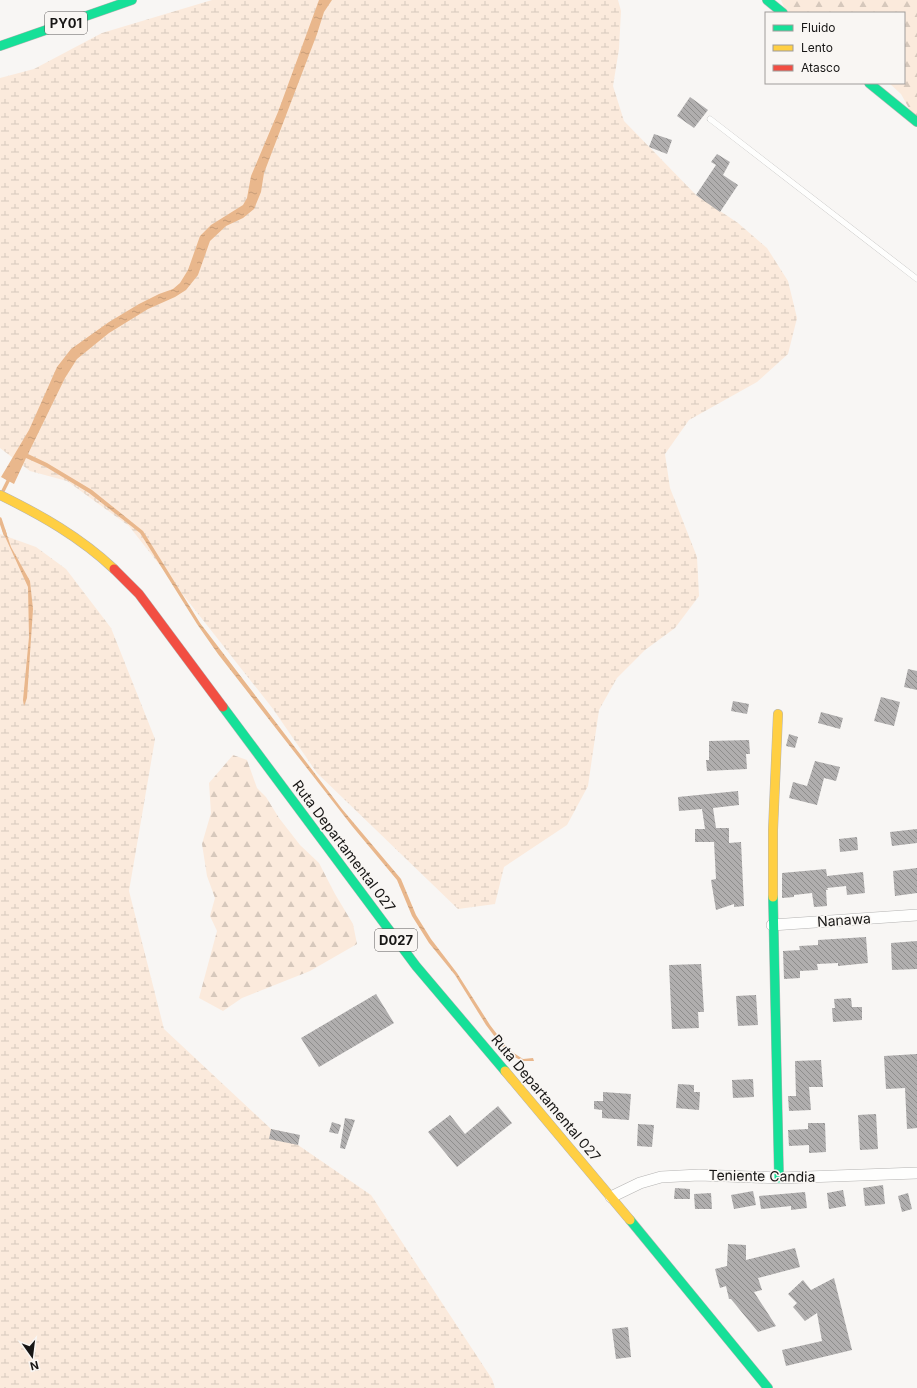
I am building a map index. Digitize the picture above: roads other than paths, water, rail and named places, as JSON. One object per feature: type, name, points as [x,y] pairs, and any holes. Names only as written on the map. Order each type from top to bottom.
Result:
[{"type":"main road","name":"PY01","points":[[0,46],[132,0]]},
{"type":"main road","points":[[767,0],[782,12]]},
{"type":"main road","points":[[870,84],[917,122]]},
{"type":"main road","name":"Ruta Departamental 027","points":[[0,495],[49,521],[85,544],[118,572],[139,594],[416,966],[768,1388]]},
{"type":"main road","points":[[778,714],[773,810],[772,925],[779,1178]]},
{"type":"street","name":"Nanawa","points":[[772,925],[917,915]]},
{"type":"street","name":"Teniente Candia","points":[[610,1197],[640,1183],[661,1177],[699,1175],[779,1178],[917,1173]]},
{"type":"lane","points":[[710,119],[917,279]]},
{"type":"water","points":[[319,0],[332,0],[324,12],[264,173],[261,192],[254,209],[243,218],[226,226],[210,241],[198,275],[186,290],[175,297],[148,309],[109,333],[77,359],[65,378],[28,454],[47,463],[92,490],[143,531],[200,623],[342,809],[401,879],[416,915],[431,939],[457,973],[490,1025],[509,1050],[523,1059],[533,1058],[534,1061],[522,1061],[507,1053],[486,1025],[455,975],[429,943],[412,916],[397,880],[352,826],[218,654],[197,624],[140,533],[89,493],[46,467],[26,458],[14,484],[1,477],[29,430],[57,367],[71,349],[109,322],[139,304],[173,289],[180,283],[188,270],[200,236],[211,225],[243,205],[247,198],[251,176],[278,112]]},
{"type":"water","points":[[5,529],[11,547],[30,581],[33,609],[27,698],[24,706],[23,700],[29,637],[28,587],[2,530]]},
{"type":"waterway","points":[[3,491],[10,477]]},
{"type":"waterway","points":[[0,519],[5,534]]}]
